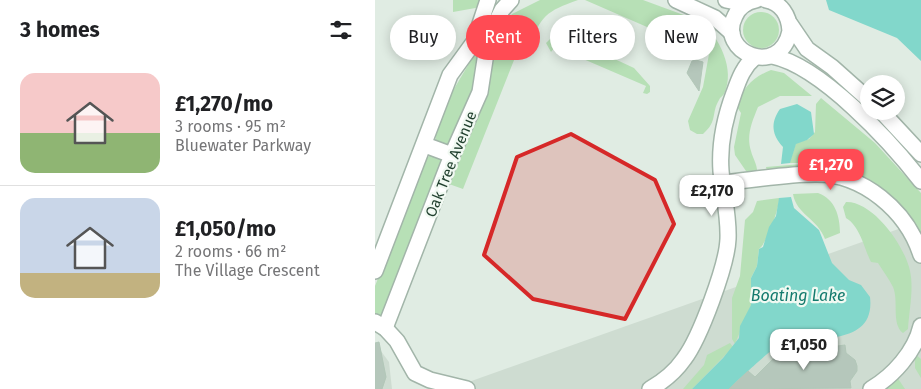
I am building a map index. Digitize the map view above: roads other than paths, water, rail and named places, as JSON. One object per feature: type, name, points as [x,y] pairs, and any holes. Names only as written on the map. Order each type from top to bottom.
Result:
[{"type":"street","name":"Oak Tree Avenue","points":[[375,272],[425,145],[450,75],[474,42],[489,0]]},
{"type":"street","name":"Oak Tree Avenue","points":[[380,325],[480,92],[486,53],[493,28],[502,10],[511,0]]},
{"type":"street","points":[[675,0],[715,18],[732,33],[740,49],[755,57],[772,56],[800,66],[843,100],[882,136],[921,181]]},
{"type":"street","points":[[726,0],[751,2]]},
{"type":"street","points":[[766,0],[781,7],[807,49],[832,67],[860,92]]},
{"type":"street","points":[[732,33],[736,14],[751,2]]},
{"type":"street","points":[[772,56],[786,44],[790,24]]},
{"type":"street","points":[[650,389],[673,373],[686,356],[723,268],[728,235],[721,148],[727,113],[739,78],[746,65],[755,57]]},
{"type":"street","points":[[889,120],[921,154]]},
{"type":"street","points":[[894,120],[921,138]]},
{"type":"street","points":[[425,145],[452,155]]},
{"type":"street","points":[[723,183],[815,174],[832,176],[855,183],[877,195],[896,211],[911,232],[921,255]]},
{"type":"street","points":[[380,325],[404,350],[415,373],[430,380],[467,389]]},
{"type":"street","points":[[871,389],[901,362],[911,350],[921,326]]},
{"type":"water","points":[[826,0],[921,0],[921,61],[897,38],[829,10]]},
{"type":"water","points":[[797,104],[811,112],[814,134],[807,140],[796,144],[790,163],[781,164],[783,147],[776,138],[774,129],[775,119],[780,109]]},
{"type":"water","name":"Boating Lake","points":[[791,197],[794,208],[819,230],[832,263],[849,280],[861,285],[870,297],[869,313],[863,325],[853,332],[839,336],[781,344],[763,357],[729,389],[692,389],[723,358],[739,338],[740,326],[751,305],[751,278],[757,266],[759,249],[763,247],[769,227],[776,216],[779,198]]}]
